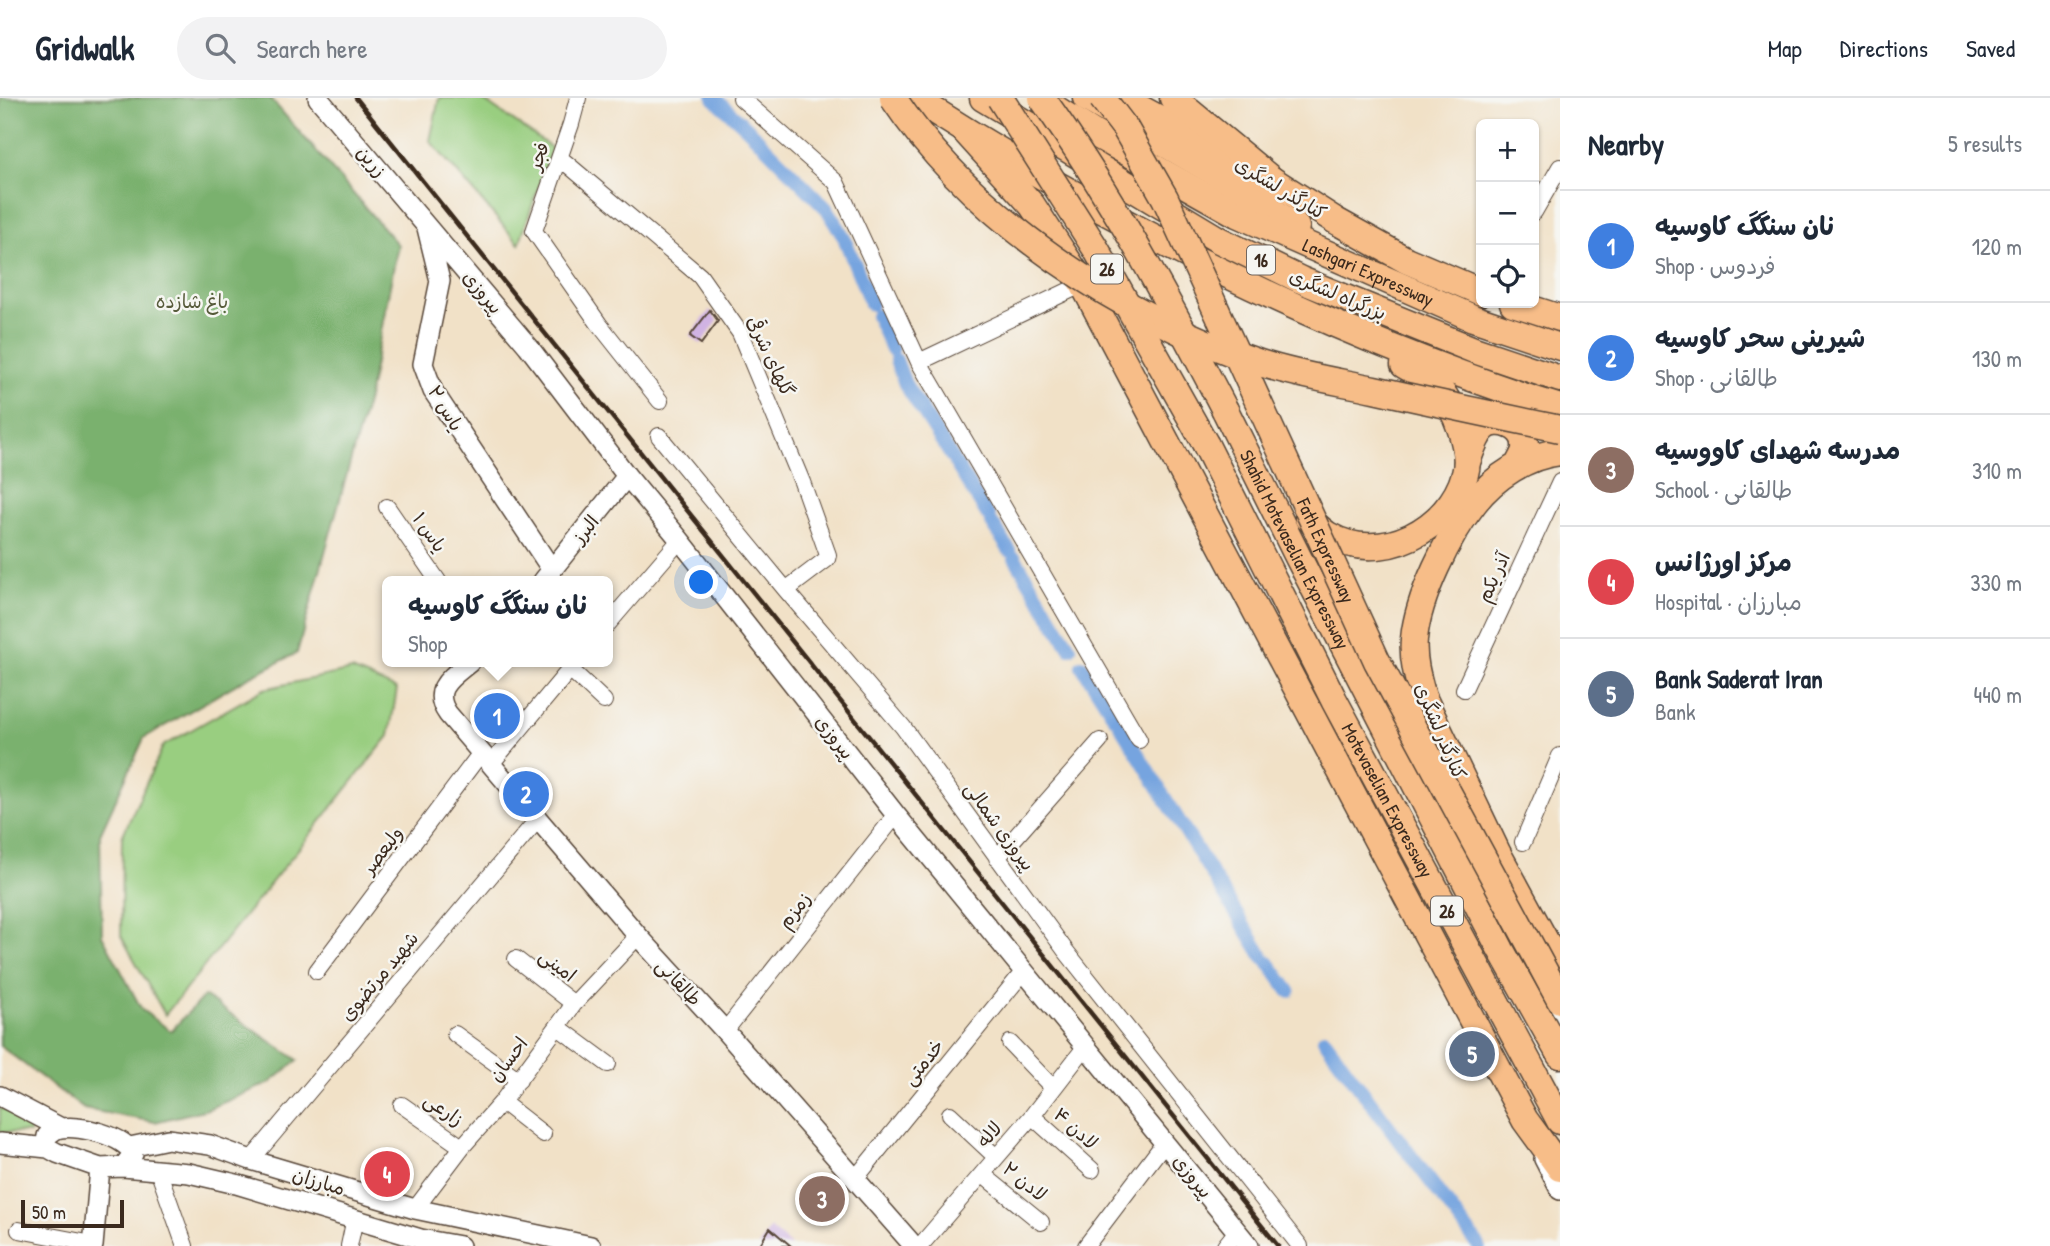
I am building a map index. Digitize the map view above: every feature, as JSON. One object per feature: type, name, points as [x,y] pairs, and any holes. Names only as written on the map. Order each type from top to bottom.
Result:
[{"type":"main road","points":[[893,98],[963,182],[1005,221],[1121,302],[1159,322],[1260,363],[1560,429]]},
{"type":"main road","points":[[914,98],[965,131],[1152,237],[1352,333],[1489,386],[1560,408]]},
{"type":"main road","name":"بزرگراه لشگری","points":[[983,98],[1230,246],[1301,280],[1462,345],[1560,379]]},
{"type":"main road","name":"Shahid Motevaselian Expressway","points":[[1000,98],[1096,249],[1206,445],[1334,700],[1560,1121]]},
{"type":"main road","name":"Lashgari Expressway","points":[[1040,98],[1093,132],[1237,214],[1472,318],[1560,347]]},
{"type":"main road","name":"26","points":[[1040,98],[1071,139],[1148,264],[1225,410]]},
{"type":"main road","points":[[1086,98],[1231,182],[1356,267]]},
{"type":"main road","name":"Fath Expressway","points":[[1102,98],[1125,128],[1165,198],[1377,661],[1560,1000]]},
{"type":"main road","name":"کنارگذر لشگری","points":[[1121,98],[1272,180],[1336,221],[1406,260],[1476,290]]},
{"type":"main road","points":[[1174,98],[1272,180]]},
{"type":"main road","points":[[965,131],[1032,205],[1083,284],[1525,1120],[1560,1168]]},
{"type":"main road","points":[[1529,308],[1560,318]]},
{"type":"main road","points":[[1352,333],[1429,379],[1440,390],[1458,419],[1467,463]]},
{"type":"main road","points":[[1225,410],[1292,504],[1328,535],[1367,547],[1391,544],[1416,536],[1450,506],[1482,429],[1491,423],[1505,423],[1519,429],[1523,435],[1526,446],[1518,465]]},
{"type":"main road","name":"Shahid Motevaselian Expressway","points":[[1225,410],[1299,559],[1502,950],[1560,1055]]},
{"type":"main road","name":"کنارگذر لشگری","points":[[1560,452],[1518,465],[1475,502],[1448,546],[1427,588],[1414,640],[1414,655],[1423,698],[1443,744],[1498,854],[1560,968]]},
{"type":"street","name":"زرین","points":[[318,98],[426,224]]},
{"type":"street","name":"فجر","points":[[578,98],[560,158],[534,227],[536,235],[598,324],[660,401]]},
{"type":"street","points":[[741,98],[836,182],[919,362],[1139,740]]},
{"type":"street","name":"گلهای شرقی","points":[[560,158],[699,276],[740,333],[797,469],[827,553],[827,559],[786,590]]},
{"type":"street","points":[[1539,203],[1560,167]]},
{"type":"street","name":"پیروزی","points":[[426,224],[528,346],[627,476],[896,815],[1165,1142],[1237,1241]]},
{"type":"street","name":"یاس ۲","points":[[426,224],[440,281],[422,364],[433,390],[547,576]]},
{"type":"street","points":[[919,362],[1083,284]]},
{"type":"street","name":"پیروزی شمالی","points":[[659,436],[903,727],[1074,961],[1300,1246]]},
{"type":"street","name":"البرز","points":[[547,576],[627,476]]},
{"type":"street","name":"آذر یکم","points":[[1464,689],[1560,482]]},
{"type":"street","name":"یاس ۱","points":[[387,507],[435,576]]},
{"type":"street","points":[[613,618],[680,540]]},
{"type":"street","name":"طالقانی","points":[[464,667],[446,681],[441,697],[442,705],[448,714],[638,936],[914,1246]]},
{"type":"street","name":"ولیعصر","points":[[317,971],[486,759],[571,667]]},
{"type":"street","points":[[575,667],[604,701]]},
{"type":"street","points":[[997,858],[1100,740]]},
{"type":"street","points":[[1523,842],[1560,756]]},
{"type":"street","name":"زمزم","points":[[725,1031],[896,815]]},
{"type":"street","name":"شهید مرتضوی","points":[[251,1160],[538,819]]},
{"type":"street","name":"احسان","points":[[415,1209],[502,1102],[574,1004],[638,936]]},
{"type":"street","name":"امینی","points":[[516,959],[574,1004]]},
{"type":"street","name":"خدمتی","points":[[855,1179],[1024,971]]},
{"type":"street","points":[[558,1027],[608,1064]]},
{"type":"street","points":[[455,1034],[519,1080]]},
{"type":"street","points":[[1010,1043],[1053,1088]]},
{"type":"street","name":"لاله","points":[[920,1246],[1032,1116],[1086,1046]]},
{"type":"street","points":[[0,1096],[61,1128],[99,1133],[119,1140],[130,1147],[132,1154],[123,1167]]},
{"type":"street","points":[[502,1102],[543,1135]]},
{"type":"street","name":"زارعی","points":[[402,1105],[463,1147]]},
{"type":"street","points":[[950,1114],[996,1157]]},
{"type":"street","name":"لادن ۴","points":[[1032,1116],[1092,1170]]},
{"type":"street","points":[[1525,1120],[1560,1190]]},
{"type":"street","points":[[48,1148],[47,1136],[61,1128]]},
{"type":"street","name":"مبارزان","points":[[130,1147],[168,1139],[210,1145],[251,1160],[415,1209],[591,1246]]},
{"type":"street","points":[[1086,1246],[1165,1142]]},
{"type":"street","points":[[0,1143],[48,1148],[100,1168],[93,1245],[19,1230]]},
{"type":"street","name":"مبارزان","points":[[100,1168],[123,1167],[189,1173],[407,1234],[460,1246]]},
{"type":"street","points":[[158,1170],[185,1246]]},
{"type":"street","name":"لادن ۲","points":[[982,1174],[1041,1222]]},
{"type":"street","points":[[407,1234],[415,1209]]},
{"type":"street","points":[[349,1246],[355,1219]]},
{"type":"green space","name":"باغ شازده","points":[[0,98],[270,98],[398,245],[368,398],[297,653],[247,678],[144,738],[100,834],[102,935],[142,1010],[171,1031],[204,996],[298,1060],[270,1083],[208,1109],[155,1122],[84,1109],[0,1046]]},
{"type":"green space","points":[[439,98],[480,98],[552,148],[519,244],[430,141]]},
{"type":"green space","points":[[352,670],[397,689],[389,736],[165,1015],[121,936],[122,837],[163,746],[264,689]]},
{"type":"green space","points":[[0,1107],[31,1121],[30,1133],[0,1132]]},
{"type":"building","points":[[710,310],[718,321],[701,344],[690,336]]},
{"type":"building","points":[[770,1228],[791,1246],[759,1246]]},
{"type":"waterway","points":[[714,98],[827,209],[843,236]]},
{"type":"waterway","points":[[845,240],[871,304]]},
{"type":"waterway","points":[[877,316],[892,350]]},
{"type":"waterway","points":[[896,360],[905,384],[952,457]]},
{"type":"waterway","points":[[956,464],[989,517]]},
{"type":"waterway","points":[[992,523],[1010,551]]},
{"type":"waterway","points":[[1015,558],[1041,601]]},
{"type":"waterway","points":[[1044,606],[1070,648]]},
{"type":"waterway","points":[[1082,666],[1115,718]]},
{"type":"waterway","points":[[1120,725],[1263,957]]},
{"type":"waterway","points":[[1268,962],[1289,991]]},
{"type":"waterway","points":[[1324,1039],[1365,1095]]},
{"type":"waterway","points":[[1369,1100],[1479,1246]]},
{"type":"railway","points":[[356,98],[1278,1246]]},
{"type":"place","name":"نان سنگگ کاوسیه","points":[[497,716]]},
{"type":"place","name":"شیرینی سحر کاوسیه","points":[[526,794]]},
{"type":"place","name":"Bank Saderat Iran","points":[[1472,1054]]},
{"type":"place","name":"مرکز اورژانس","points":[[387,1174]]},
{"type":"place","name":"مدرسه شهدای کاووسیه","points":[[822,1199]]}]
